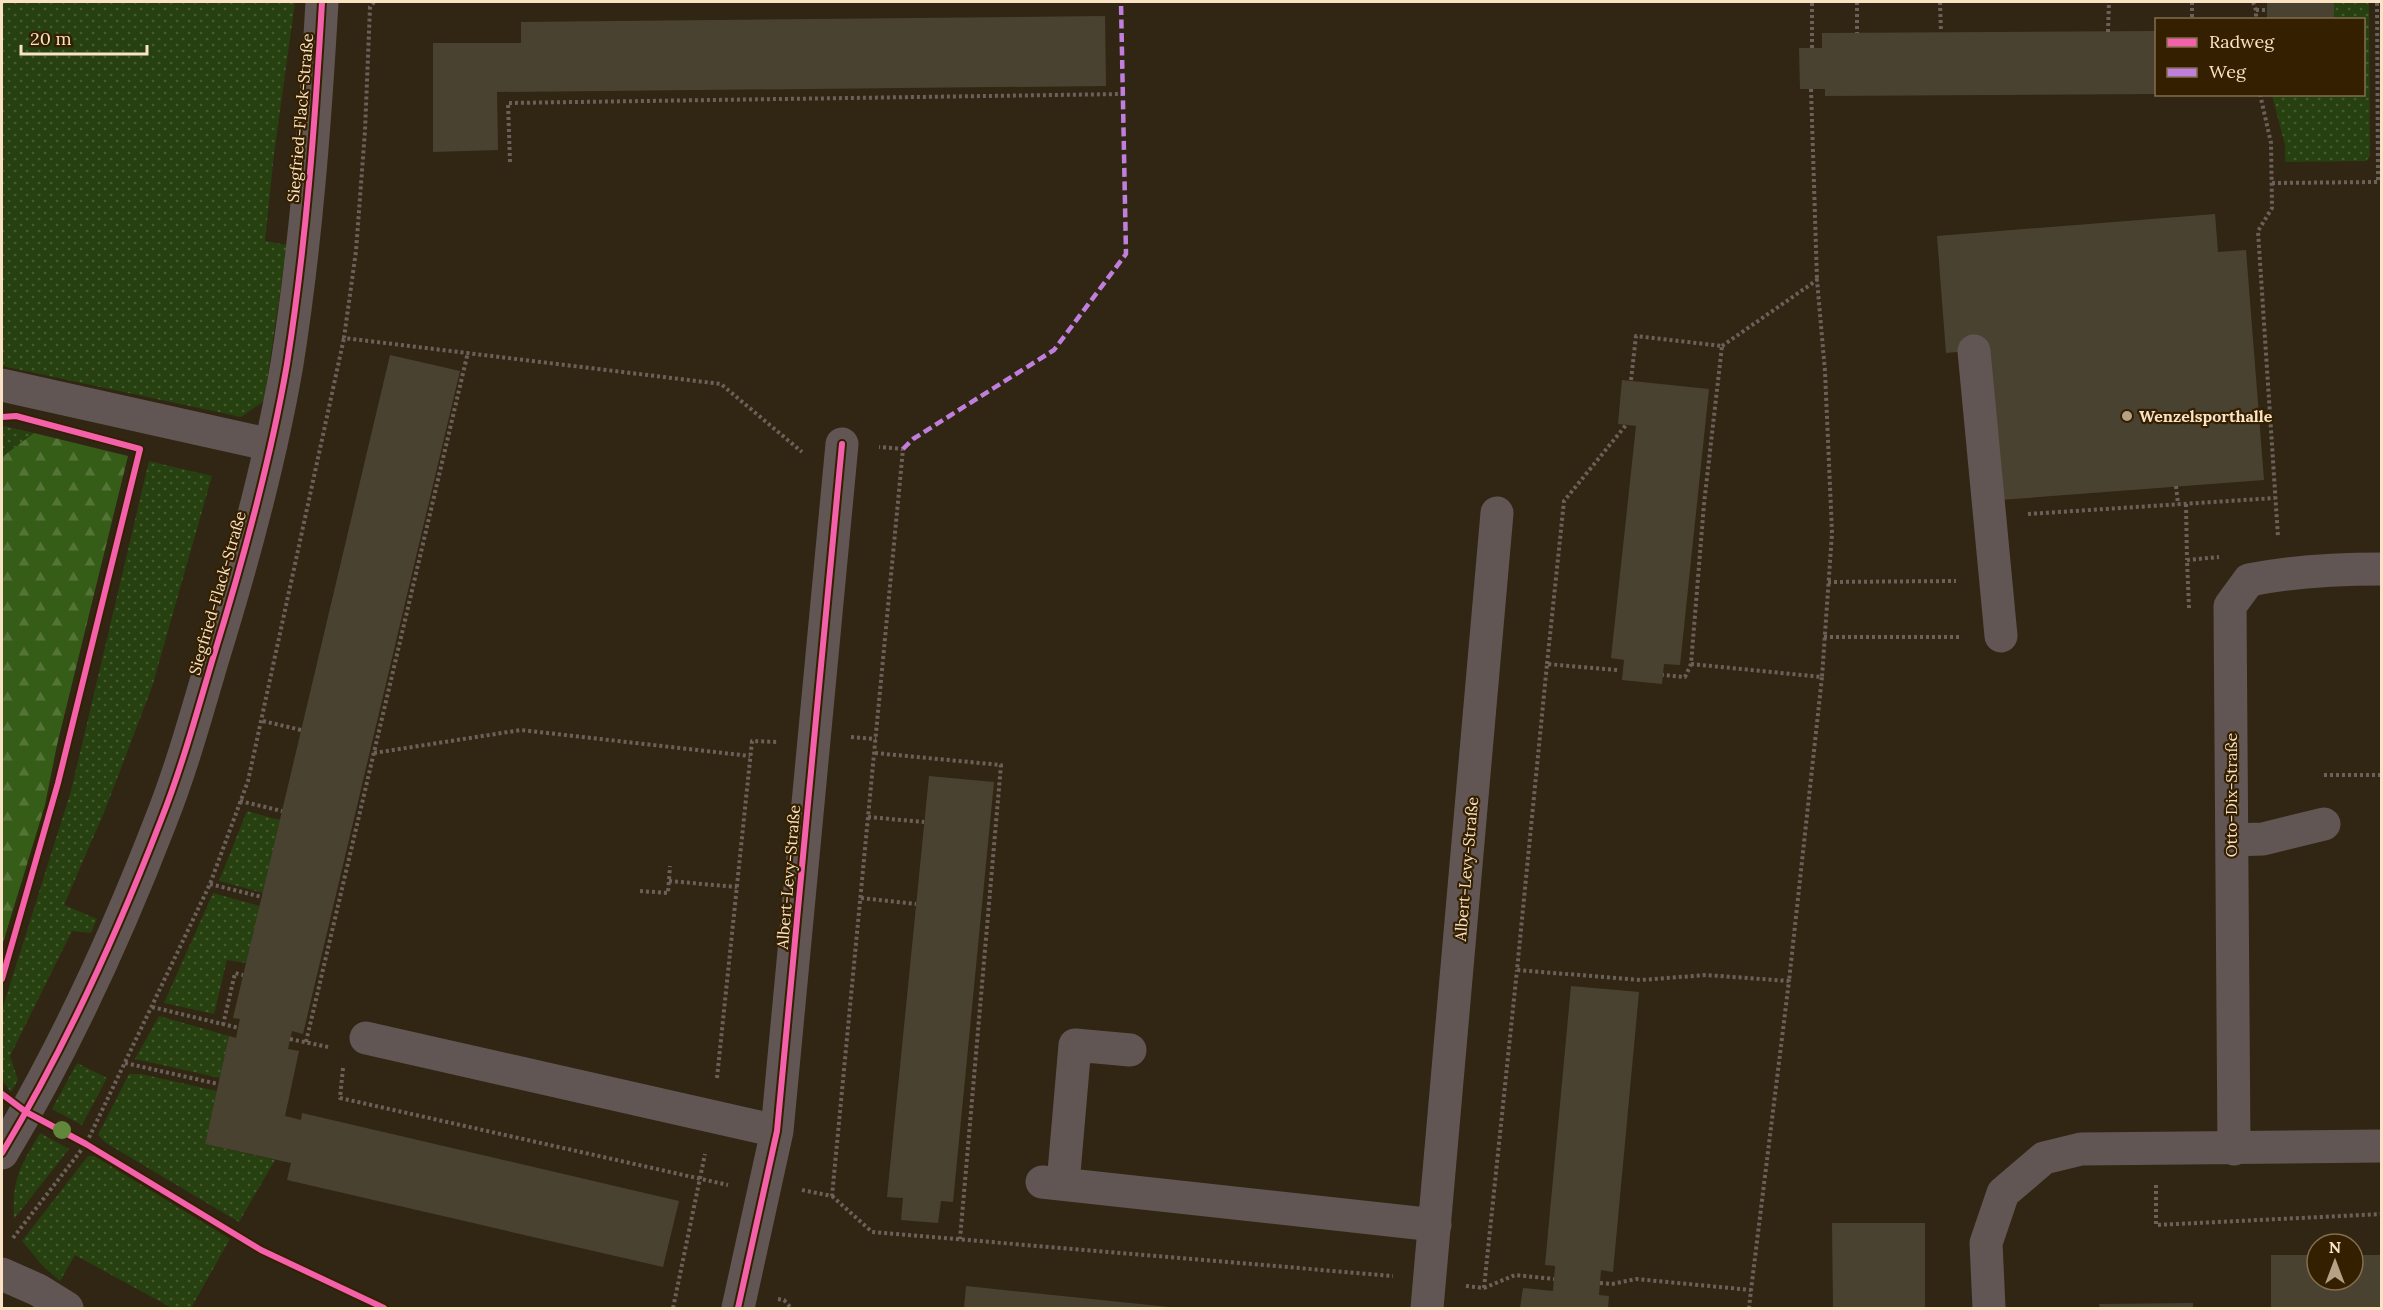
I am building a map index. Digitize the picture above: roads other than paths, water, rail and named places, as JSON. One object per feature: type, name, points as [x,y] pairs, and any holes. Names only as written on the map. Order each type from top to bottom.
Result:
[{"type":"street","name":"Siegfried-Flack-Straße","points":[[2,1153],[68,1032],[120,920],[162,817],[227,613],[272,445],[301,267],[316,115],[322,2]]},
{"type":"street","points":[[1974,351],[2001,636]]},
{"type":"street","points":[[2,385],[272,445]]},
{"type":"street","name":"Albert-Levy-Straße","points":[[738,1308],[777,1131],[842,444]]},
{"type":"street","name":"Albert-Levy-Straße","points":[[1428,1294],[1497,513]]},
{"type":"street","name":"Otto-Dix-Straße","points":[[2234,1149],[2230,606],[2249,580],[2291,573],[2341,569],[2382,569]]},
{"type":"street","points":[[2232,840],[2263,839],[2325,824]]},
{"type":"street","points":[[366,1038],[777,1131]]},
{"type":"street","points":[[1130,1050],[1075,1045],[1053,1183],[1435,1224]]},
{"type":"street","points":[[1989,1308],[1986,1243],[2003,1193],[2044,1158],[2081,1149],[2382,1146]]},
{"type":"street","points":[[5,1259],[28,1285],[67,1308]]},
{"type":"place","name":"Wenzelsporthalle","points":[[2127,416]]}]
